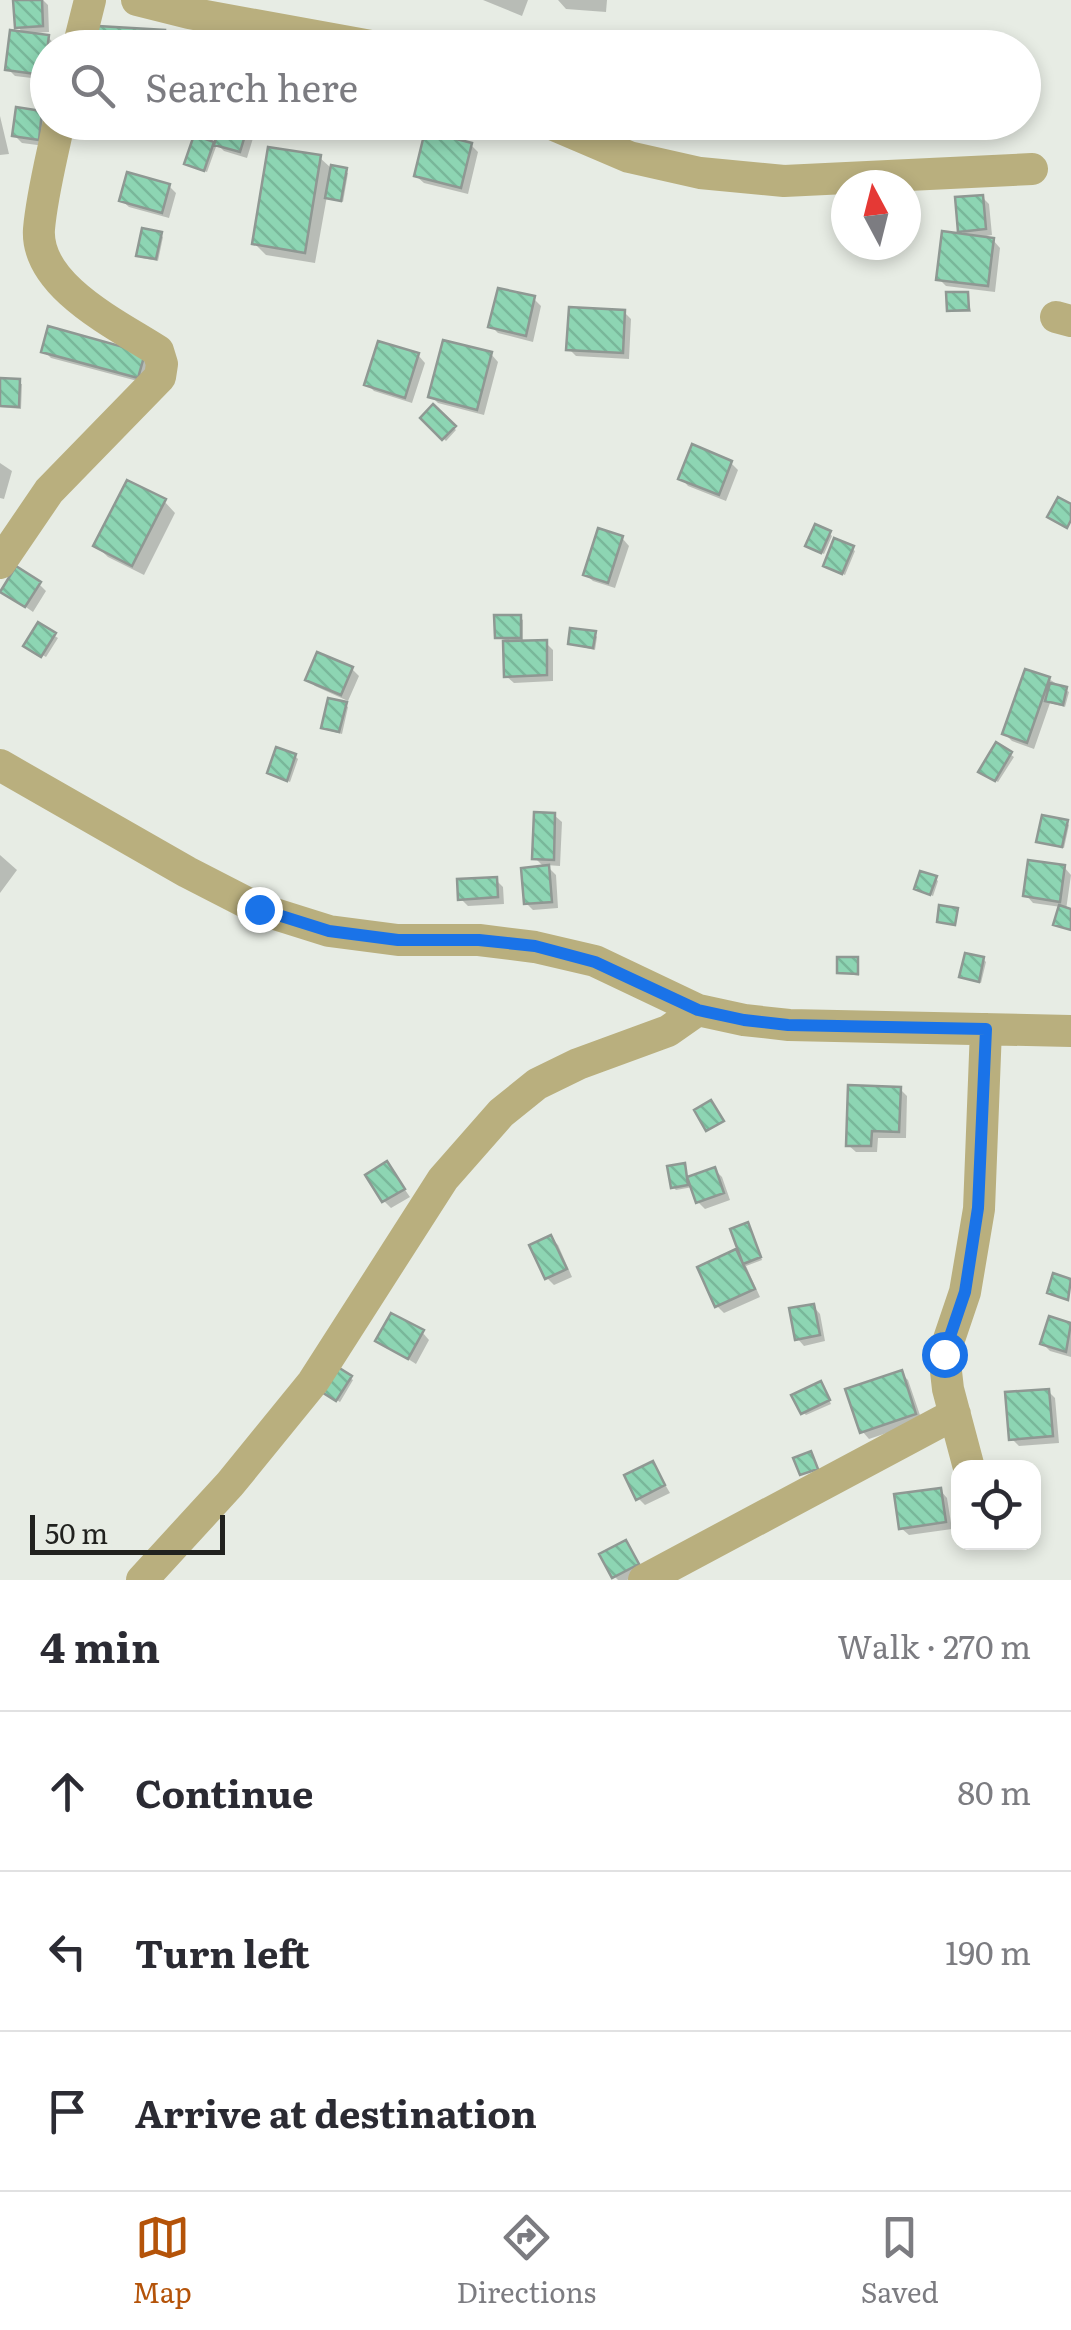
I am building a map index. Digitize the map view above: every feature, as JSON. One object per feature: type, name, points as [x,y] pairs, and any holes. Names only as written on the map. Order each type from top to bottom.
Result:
[{"type":"street","points":[[82,30],[90,0]]},
{"type":"street","points":[[136,0],[283,30]]},
{"type":"street","points":[[0,563],[49,491],[160,377],[162,364],[158,352],[62,286],[43,251],[38,232],[56,140]]},
{"type":"street","points":[[589,140],[629,157],[700,173],[784,180],[1032,169]]},
{"type":"street","points":[[0,764],[259,909],[329,931],[398,940],[479,940],[535,946],[595,962],[698,1010],[744,1020],[788,1025],[1071,1031]]},
{"type":"street","points":[[142,1580],[230,1484],[314,1382],[443,1179],[501,1113],[537,1084],[578,1064],[668,1032],[698,1010]]},
{"type":"street","points":[[967,1460],[944,1354],[965,1292],[978,1208],[986,1029]]},
{"type":"street","points":[[644,1580],[955,1414]]},
{"type":"building","points":[[13,0],[42,0],[43,26],[15,28]]},
{"type":"building","points":[[98,26],[165,30],[98,30]]},
{"type":"building","points":[[10,30],[30,33],[30,73],[5,70]]},
{"type":"building","points":[[16,107],[30,109],[30,139],[12,136]]},
{"type":"building","points":[[192,140],[214,142],[204,171],[184,164]]},
{"type":"building","points":[[216,140],[244,140],[240,152],[214,145]]},
{"type":"building","points":[[423,140],[472,143],[461,188],[414,176]]},
{"type":"building","points":[[268,147],[321,155],[305,253],[252,244]]},
{"type":"building","points":[[331,165],[347,168],[341,201],[325,198]]},
{"type":"building","points":[[127,172],[170,184],[162,213],[119,201]]},
{"type":"building","points":[[983,195],[986,229],[958,232],[955,197]]},
{"type":"building","points":[[142,228],[162,232],[156,259],[136,256]]},
{"type":"building","points":[[942,231],[994,238],[988,286],[936,280]]},
{"type":"building","points":[[498,288],[535,296],[526,336],[488,327]]},
{"type":"building","points":[[946,292],[968,292],[969,310],[947,311]]},
{"type":"building","points":[[569,307],[625,310],[623,353],[566,350]]},
{"type":"building","points":[[48,326],[145,353],[138,378],[41,352]]},
{"type":"building","points":[[443,340],[492,352],[477,410],[428,397]]},
{"type":"building","points":[[378,341],[419,353],[405,398],[364,385]]},
{"type":"building","points":[[0,378],[20,379],[19,407],[0,406]]},
{"type":"building","points":[[433,404],[456,426],[442,440],[420,418]]},
{"type":"building","points":[[692,444],[732,461],[719,495],[678,479]]},
{"type":"building","points":[[127,480],[166,499],[132,566],[93,546]]},
{"type":"building","points":[[1058,497],[1071,504],[1067,528],[1047,517]]},
{"type":"building","points":[[815,524],[831,531],[821,553],[805,546]]},
{"type":"building","points":[[598,528],[623,536],[608,583],[583,575]]},
{"type":"building","points":[[834,538],[854,546],[842,574],[823,566]]},
{"type":"building","points":[[16,566],[41,582],[25,607],[0,592]]},
{"type":"building","points":[[494,615],[521,615],[521,638],[495,638]]},
{"type":"building","points":[[38,622],[56,633],[41,657],[23,646]]},
{"type":"building","points":[[570,628],[596,631],[593,648],[568,644]]},
{"type":"building","points":[[547,640],[547,675],[504,677],[503,641]]},
{"type":"building","points":[[317,652],[353,667],[341,695],[305,680]]},
{"type":"building","points":[[1025,669],[1050,677],[1027,743],[1002,734]]},
{"type":"building","points":[[1050,683],[1067,687],[1063,705],[1045,701]]},
{"type":"building","points":[[328,698],[347,702],[339,732],[321,728]]},
{"type":"building","points":[[996,742],[1012,752],[995,781],[978,772]]},
{"type":"building","points":[[276,747],[296,754],[287,781],[267,773]]},
{"type":"building","points":[[534,812],[555,813],[554,860],[532,859]]},
{"type":"building","points":[[1042,815],[1068,820],[1062,847],[1036,842]]},
{"type":"building","points":[[1028,860],[1065,865],[1060,902],[1023,896]]},
{"type":"building","points":[[549,865],[552,902],[524,904],[521,868]]},
{"type":"building","points":[[920,871],[937,876],[930,895],[914,889]]},
{"type":"building","points":[[497,877],[498,897],[458,900],[457,879]]},
{"type":"building","points":[[939,905],[958,908],[955,925],[937,922]]},
{"type":"building","points":[[1059,905],[1071,909],[1071,930],[1053,925]]},
{"type":"building","points":[[965,953],[984,957],[979,982],[959,977]]},
{"type":"building","points":[[837,957],[858,957],[858,974],[837,973]]},
{"type":"building","points":[[848,1085],[901,1087],[899,1132],[872,1131],[871,1146],[846,1146]]},
{"type":"building","points":[[711,1100],[724,1121],[706,1131],[694,1110]]},
{"type":"building","points":[[387,1161],[405,1189],[382,1202],[365,1175]]},
{"type":"building","points":[[685,1163],[688,1185],[671,1188],[667,1166]]},
{"type":"building","points":[[715,1167],[724,1193],[696,1203],[687,1177]]},
{"type":"building","points":[[748,1222],[761,1257],[743,1264],[730,1229]]},
{"type":"building","points":[[551,1235],[567,1269],[545,1279],[529,1245]]},
{"type":"building","points":[[736,1249],[755,1289],[715,1307],[697,1267]]},
{"type":"building","points":[[1053,1273],[1071,1279],[1068,1300],[1047,1293]]},
{"type":"building","points":[[814,1304],[820,1335],[795,1340],[789,1308]]},
{"type":"building","points":[[391,1313],[424,1330],[408,1359],[375,1341]]},
{"type":"building","points":[[1049,1316],[1071,1323],[1066,1352],[1040,1344]]},
{"type":"building","points":[[333,1364],[352,1376],[336,1401],[317,1389]]},
{"type":"building","points":[[902,1370],[916,1414],[860,1433],[845,1389]]},
{"type":"building","points":[[821,1381],[830,1400],[801,1414],[791,1395]]},
{"type":"building","points":[[1049,1389],[1053,1436],[1009,1440],[1005,1392]]},
{"type":"building","points":[[811,1451],[818,1469],[800,1475],[793,1458]]},
{"type":"building","points":[[653,1461],[665,1485],[636,1500],[624,1475]]},
{"type":"building","points":[[941,1488],[946,1522],[899,1529],[894,1494]]},
{"type":"building","points":[[626,1540],[639,1564],[612,1578],[599,1554]]},
{"type":"route","points":[[259,909],[329,931],[398,940],[479,940],[535,946],[595,962],[698,1010],[744,1020],[788,1025],[986,1029],[978,1208],[965,1292],[944,1354]]}]
